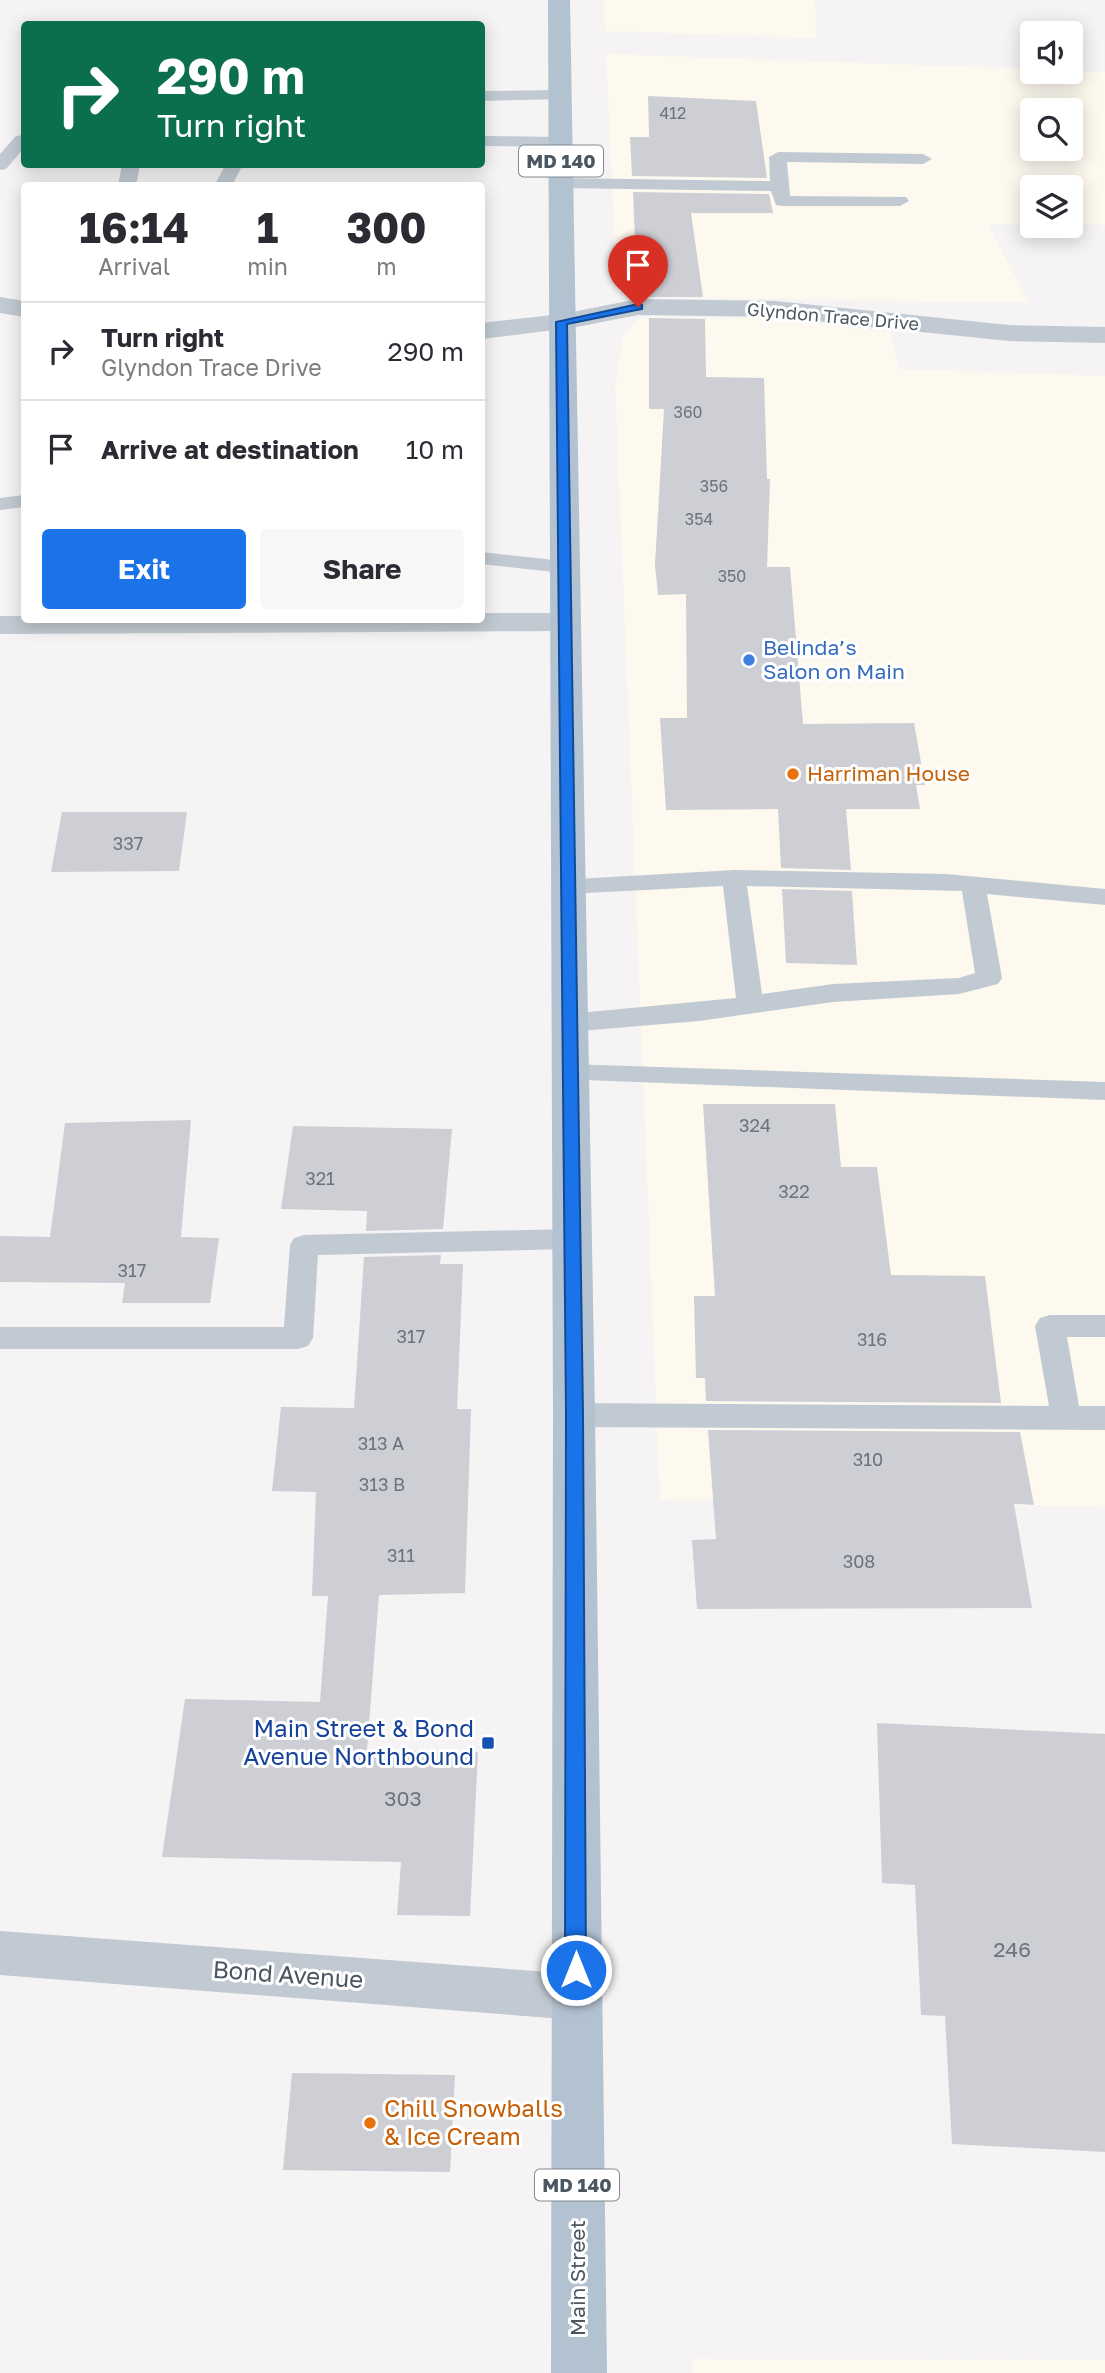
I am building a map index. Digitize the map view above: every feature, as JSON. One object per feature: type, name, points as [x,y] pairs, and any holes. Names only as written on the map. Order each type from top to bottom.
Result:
[{"type":"main road","name":"Main Street","points":[[559,0],[568,1073],[574,1415],[579,2373]]},
{"type":"street","points":[[0,306],[21,309]]},
{"type":"street","name":"Glyndon Trace Drive","points":[[485,331],[561,322],[638,307],[762,309],[1009,333],[1105,335]]},
{"type":"street","points":[[485,622],[564,622]]},
{"type":"street","points":[[0,625],[376,623]]},
{"type":"street","name":"Bond Avenue","points":[[0,1953],[576,1997]]},
{"type":"lane","points":[[485,96],[559,95]]},
{"type":"lane","points":[[0,139],[21,140]]},
{"type":"lane","points":[[485,141],[561,142]]},
{"type":"lane","points":[[0,165],[21,142]]},
{"type":"lane","points":[[901,201],[782,201],[778,157],[923,159]]},
{"type":"lane","points":[[560,183],[779,186]]},
{"type":"lane","points":[[0,505],[21,502]]},
{"type":"lane","points":[[485,558],[564,567]]},
{"type":"lane","points":[[734,878],[750,1004]]},
{"type":"lane","points":[[567,886],[734,878],[973,885],[1105,897]]},
{"type":"lane","points":[[568,1023],[833,993],[958,986],[989,978],[973,885]]},
{"type":"lane","points":[[568,1073],[1105,1091]]},
{"type":"lane","points":[[0,1338],[298,1338],[304,1245],[571,1239]]},
{"type":"lane","points":[[1066,1418],[1050,1326],[1105,1326]]},
{"type":"lane","points":[[574,1415],[1105,1418]]},
{"type":"shaded area","points":[[604,0],[815,0],[816,38],[605,31]]},
{"type":"shaded area","points":[[606,54],[1020,69],[1020,84],[1083,84],[1083,72],[1105,72],[1105,225],[1083,224],[1083,175],[1020,175],[1020,224],[988,224],[1029,303],[641,297],[616,278]]},
{"type":"shaded area","points":[[640,317],[757,318],[890,332],[899,369],[1105,376],[1105,1507],[660,1500],[615,383],[623,336]]},
{"type":"shaded area","points":[[692,2359],[1105,2360],[1105,2373],[692,2373]]},
{"type":"building","points":[[648,96],[756,101],[767,178],[632,176],[630,137],[649,137]]},
{"type":"building","points":[[633,192],[769,194],[773,213],[691,213],[703,297],[649,297],[649,261],[636,261]]},
{"type":"building","points":[[649,318],[705,319],[706,377],[764,378],[767,479],[770,479],[767,567],[790,567],[803,724],[914,723],[925,785],[916,785],[920,809],[846,809],[851,870],[781,868],[778,809],[666,810],[660,718],[687,718],[686,594],[658,595],[655,565],[664,409],[649,409]]},
{"type":"building","points":[[62,812],[187,812],[179,871],[51,872]]},
{"type":"building","points":[[782,889],[852,891],[857,965],[786,963]]},
{"type":"building","points":[[703,1104],[835,1104],[841,1167],[877,1167],[891,1275],[985,1276],[1001,1403],[706,1401],[705,1378],[696,1378],[694,1296],[715,1296]]},
{"type":"building","points":[[191,1120],[181,1237],[219,1238],[210,1303],[122,1303],[125,1283],[0,1282],[0,1236],[50,1237],[65,1123]]},
{"type":"building","points":[[293,1126],[452,1129],[443,1229],[366,1231],[367,1211],[281,1209]]},
{"type":"building","points":[[441,1255],[440,1264],[463,1264],[457,1409],[471,1409],[465,1593],[379,1595],[367,1750],[478,1752],[470,1916],[397,1915],[401,1862],[162,1857],[185,1699],[320,1702],[328,1596],[312,1596],[316,1492],[272,1491],[281,1407],[354,1408],[364,1257]]},
{"type":"building","points":[[708,1430],[1020,1432],[1034,1505],[1014,1504],[1032,1608],[697,1609],[692,1540],[716,1539]]},
{"type":"building","points":[[877,1723],[1105,1734],[1105,2152],[952,2144],[945,2016],[921,2015],[915,1885],[882,1883]]},
{"type":"building","name":"Chill Snowballs & Ice Cream","points":[[292,2073],[455,2075],[450,2172],[283,2170]]},
{"type":"place","name":"Belinda’s Salon on Main","points":[[749,660]]},
{"type":"place","name":"Harriman House","points":[[793,774]]},
{"type":"place","name":"Main Street & Bond Avenue Northbound","points":[[488,1743]]},
{"type":"place","name":"Chill Snowballs & Ice Cream","points":[[370,2123]]},
{"type":"route","points":[[576,1970],[574,1415],[561,322],[638,307]]}]
